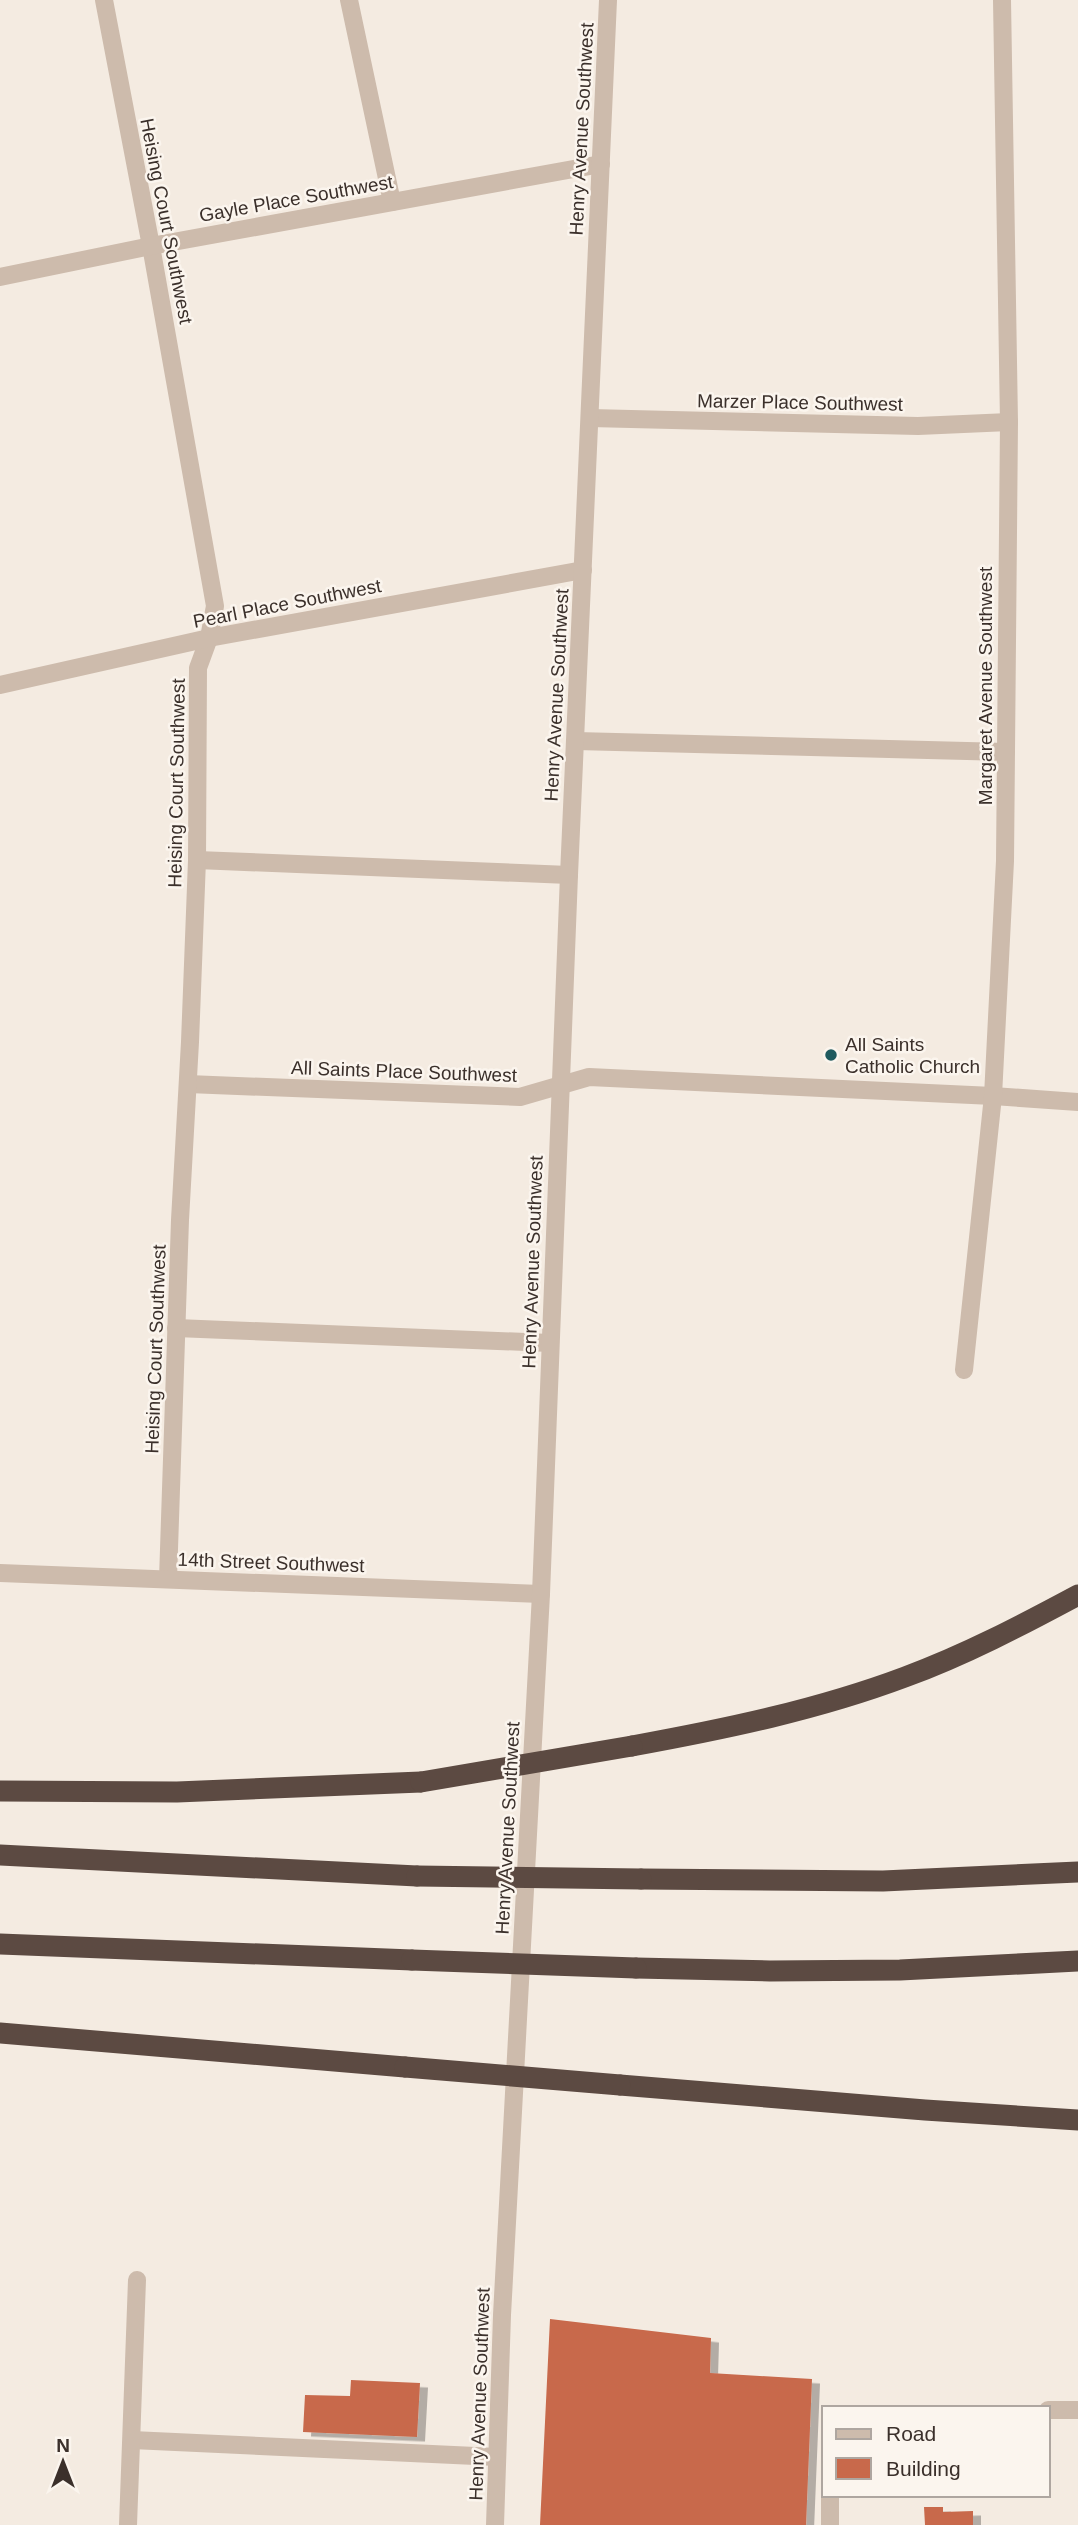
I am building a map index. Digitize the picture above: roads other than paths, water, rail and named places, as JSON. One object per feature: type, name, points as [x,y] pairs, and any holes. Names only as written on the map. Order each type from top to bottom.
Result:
[{"type":"highway","points":[[0,1791],[177,1792],[421,1782],[632,1746],[718,1730],[810,1708],[906,1677],[1006,1633],[1078,1595]]},
{"type":"highway","points":[[0,1855],[417,1876],[883,1881],[1078,1872]]},
{"type":"highway","points":[[0,1944],[770,1971],[900,1969],[1078,1961]]},
{"type":"highway","points":[[0,2033],[925,2110],[1078,2120]]},
{"type":"street","name":"Heising Court Southwest","points":[[104,0],[152,246],[215,606],[209,638],[198,668],[197,860],[176,1328],[168,1579]]},
{"type":"street","points":[[349,0],[392,202]]},
{"type":"street","name":"Henry Avenue Southwest","points":[[495,2525],[505,2260],[541,1594],[569,875],[608,0]]},
{"type":"street","name":"Margaret Avenue Southwest","points":[[964,1370],[993,1096],[1005,861],[1009,422],[1002,0]]},
{"type":"street","name":"Gayle Place Southwest","points":[[0,276],[601,164]]},
{"type":"street","name":"Marzer Place Southwest","points":[[590,418],[918,426],[1009,422]]},
{"type":"street","name":"Pearl Place Southwest","points":[[0,685],[209,638],[583,570]]},
{"type":"street","points":[[576,741],[1006,752]]},
{"type":"street","points":[[197,860],[569,875]]},
{"type":"street","name":"All Saints Place Southwest","points":[[188,1084],[520,1097],[589,1077],[1078,1102]]},
{"type":"street","points":[[176,1328],[550,1343]]},
{"type":"street","name":"14th Street Southwest","points":[[0,1573],[541,1594]]},
{"type":"street","points":[[128,2525],[137,2280]]},
{"type":"street","points":[[1050,2410],[1078,2410]]},
{"type":"street","points":[[132,2440],[497,2457]]},
{"type":"street","points":[[830,2497],[830,2525]]},
{"type":"place","name":"All Saints Catholic Church","points":[[831,1055]]}]
